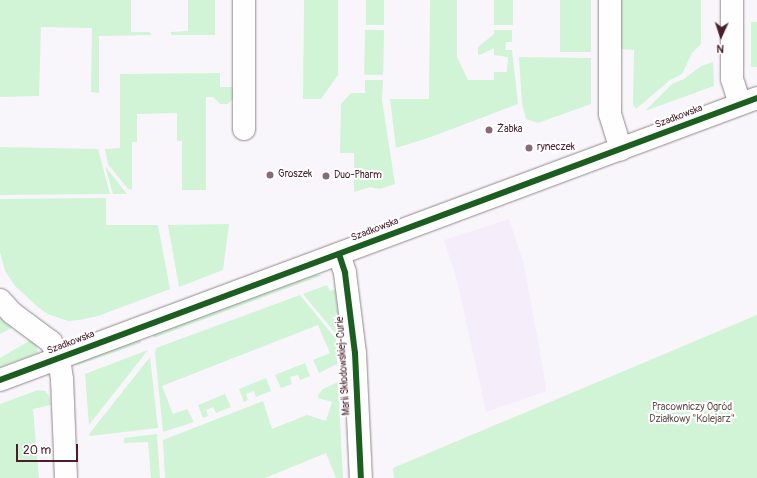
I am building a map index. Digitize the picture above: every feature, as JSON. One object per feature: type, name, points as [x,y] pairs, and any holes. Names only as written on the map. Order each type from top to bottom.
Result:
[{"type":"street","points":[[244,0],[244,129]]},
{"type":"street","points":[[610,0],[610,114],[621,149]]},
{"type":"street","points":[[732,0],[732,79],[748,101]]},
{"type":"street","name":"Szadkowska","points":[[0,380],[748,101]]},
{"type":"street","name":"Marii Skłodowskiej-Curie","points":[[339,254],[345,273],[355,353],[361,478]]},
{"type":"street","points":[[0,300],[12,313],[51,342],[59,358],[62,379],[66,478]]},
{"type":"shaded area","points":[[509,219],[524,264],[547,391],[486,412],[457,281],[444,240]]},
{"type":"green space","points":[[0,0],[131,0],[131,32],[150,32],[151,35],[99,36],[99,93],[91,92],[92,28],[41,27],[39,96],[0,97]]},
{"type":"green space","points":[[188,0],[215,0],[215,35],[171,35],[171,32],[188,31]]},
{"type":"green space","points":[[304,0],[338,0],[338,75],[321,99],[303,99]]},
{"type":"green space","points":[[366,0],[384,0],[384,25],[366,25]]},
{"type":"green space","points":[[430,0],[457,0],[457,57],[468,80],[494,80],[494,72],[507,72],[508,57],[494,55],[494,48],[480,55],[478,54],[478,47],[494,34],[494,30],[512,30],[512,42],[506,42],[505,50],[512,50],[518,104],[431,137],[396,148],[390,99],[429,99]]},
{"type":"green space","points":[[494,0],[513,0],[513,25],[494,25]]},
{"type":"green space","points":[[560,0],[591,0],[591,52],[560,52]]},
{"type":"green space","points":[[620,0],[701,0],[701,44],[692,53],[682,74],[670,80],[636,109],[633,104],[634,50],[621,49]]},
{"type":"green space","points":[[751,22],[757,22],[757,67],[751,67]]},
{"type":"green space","points":[[365,30],[384,30],[383,75],[364,75]]},
{"type":"green space","points":[[519,57],[591,58],[591,104],[538,123],[526,119],[522,103]]},
{"type":"green space","points":[[713,62],[714,86],[645,111],[672,84],[684,79],[701,66]]},
{"type":"green space","points":[[220,73],[220,87],[232,87],[235,90],[235,96],[228,104],[220,104],[213,97],[206,97],[206,190],[182,190],[182,141],[177,141],[177,113],[137,114],[137,142],[132,142],[132,190],[128,189],[108,164],[105,149],[120,148],[120,74]]},
{"type":"green space","points":[[365,80],[383,80],[382,100],[395,184],[380,189],[370,187],[354,192],[354,153],[340,153],[341,104],[351,93],[365,93]]},
{"type":"green space","points":[[0,147],[98,149],[110,194],[0,195]]},
{"type":"green space","points":[[105,166],[127,194],[113,194]]},
{"type":"green space","points":[[106,198],[106,225],[158,225],[170,289],[98,316],[79,320],[68,321],[48,314],[39,308],[15,286],[5,271],[0,252],[0,199]]},
{"type":"green space","points":[[229,224],[223,270],[179,287],[168,225]]},
{"type":"green space","points":[[314,275],[323,275],[154,338],[153,334]]},
{"type":"green space","points":[[327,285],[330,291],[338,288],[341,340],[303,294]]},
{"type":"green space","points":[[300,295],[336,339],[337,364],[319,373],[313,360],[330,353],[318,325],[162,386],[173,414],[187,409],[194,422],[163,432],[155,353],[156,348]]},
{"type":"green space","name":"Pracowniczy Ogród Działkowy \"Kolejarz\"","points":[[757,315],[757,478],[394,478],[393,468]]},
{"type":"green space","points":[[0,316],[13,327],[0,334]]},
{"type":"green space","points":[[141,339],[141,343],[75,366],[80,361]]},
{"type":"green space","points":[[31,340],[36,344],[38,353],[0,367],[0,358]]},
{"type":"green space","points":[[148,350],[89,425],[85,374]]},
{"type":"green space","points":[[150,357],[158,428],[90,436],[89,434]]},
{"type":"green space","points":[[305,363],[310,376],[300,380],[298,375],[290,377],[292,384],[281,388],[275,375]]},
{"type":"green space","points":[[266,378],[271,391],[256,397],[254,391],[246,394],[248,400],[244,402],[239,389]]},
{"type":"green space","points":[[338,382],[343,478],[336,478],[326,453],[265,478],[165,478],[163,440],[263,401],[272,429],[307,415],[326,421],[332,402],[318,398],[318,395],[323,389]]},
{"type":"green space","points":[[38,390],[45,391],[49,396],[51,405],[33,409],[39,478],[0,478],[0,404]]},
{"type":"green space","points":[[225,394],[231,407],[216,413],[213,407],[206,410],[208,416],[203,418],[198,405]]},
{"type":"green space","points":[[157,434],[160,478],[151,478],[148,442],[124,443],[124,438]]},
{"type":"cycle path","points":[[0,380],[757,98]]},
{"type":"cycle path","points":[[339,254],[345,273],[355,353],[361,478]]},
{"type":"place","name":"Żabka","points":[[489,130]]},
{"type":"place","name":"ryneczek","points":[[529,148]]},
{"type":"place","name":"Groszek","points":[[270,175]]},
{"type":"place","name":"Duo-Pharm","points":[[326,176]]}]
